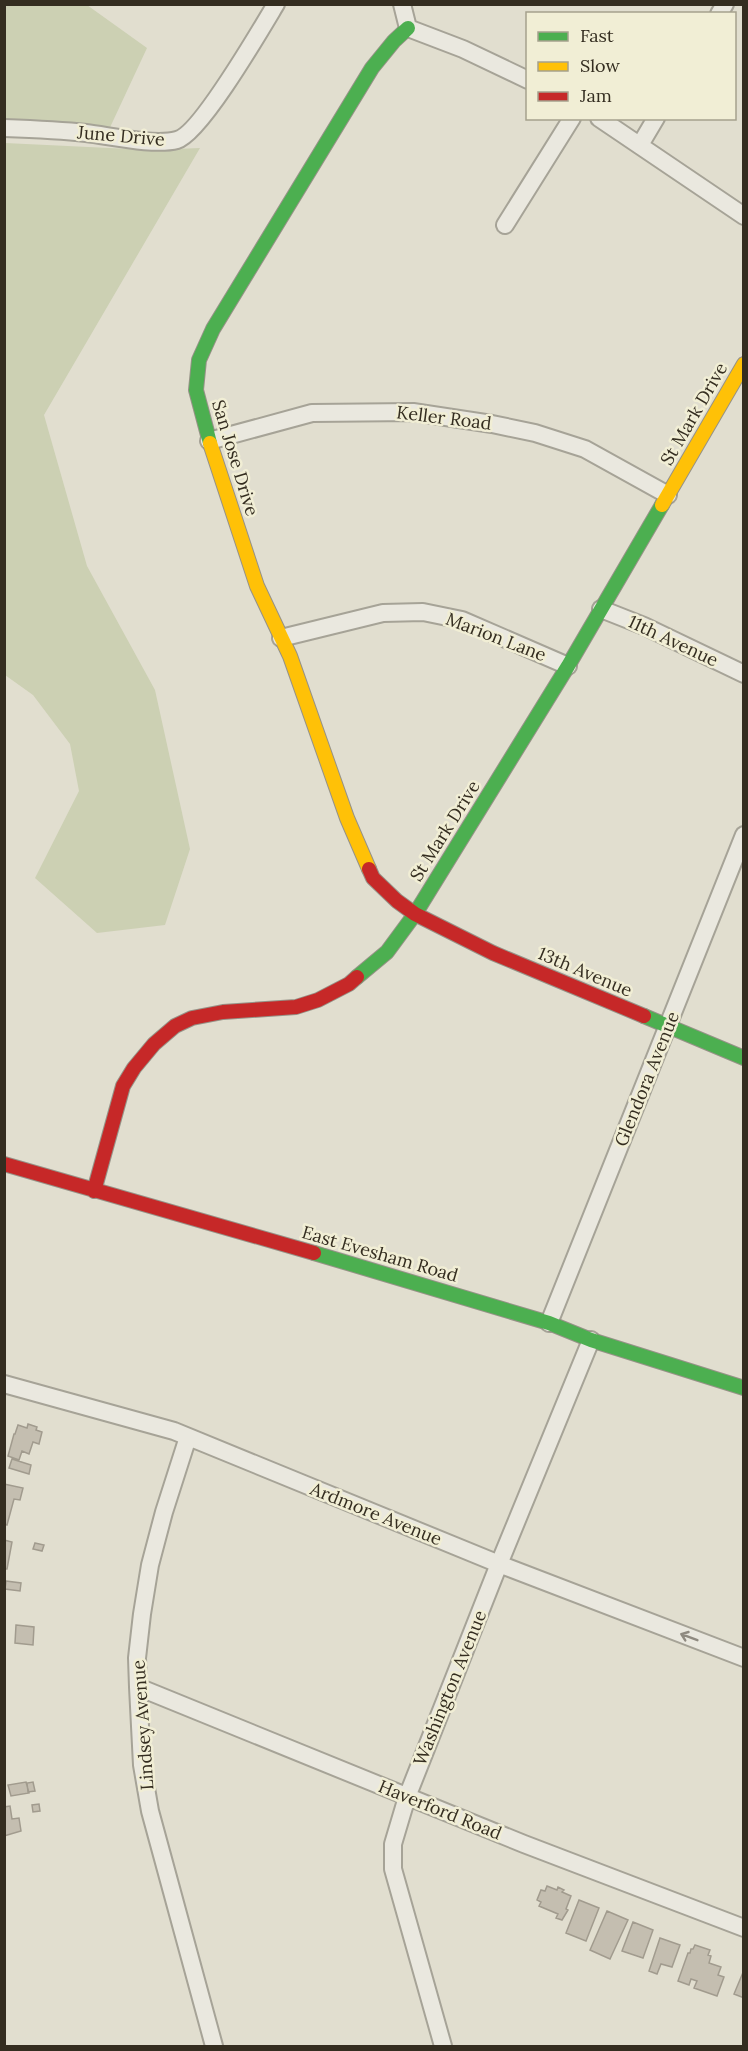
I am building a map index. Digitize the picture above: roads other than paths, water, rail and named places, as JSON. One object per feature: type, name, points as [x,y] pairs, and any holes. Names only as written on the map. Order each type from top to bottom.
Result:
[{"type":"street","name":"June Drive","points":[[4,128],[64,131],[156,141],[179,139],[188,133],[213,104],[276,4]]},
{"type":"street","points":[[402,4],[408,28],[463,49],[526,79]]},
{"type":"street","name":"San Jose Drive","points":[[408,28],[372,68],[213,329],[199,360],[196,390],[209,441],[257,586],[290,656],[347,818],[374,878],[397,901],[415,914]]},
{"type":"street","points":[[505,225],[571,120]]},
{"type":"street","points":[[602,120],[744,216]]},
{"type":"street","points":[[640,145],[655,120]]},
{"type":"street","name":"St Mark Drive","points":[[94,1191],[123,1086],[134,1068],[154,1044],[175,1026],[192,1018],[212,1014],[296,1007],[318,1000],[349,984],[387,952],[415,914],[568,666],[744,364]]},
{"type":"street","name":"Keller Road","points":[[209,441],[312,413],[413,412],[492,423],[585,449],[668,495]]},
{"type":"street","name":"11th Avenue","points":[[601,609],[644,626],[744,674]]},
{"type":"street","name":"Marion Lane","points":[[281,638],[382,613],[423,612],[462,620],[568,666]]},
{"type":"street","name":"Glendora Avenue","points":[[549,1323],[668,1026],[737,870],[744,835]]},
{"type":"street","name":"13th Avenue","points":[[415,914],[493,953],[744,1058]]},
{"type":"street","name":"East Evesham Road","points":[[4,1164],[549,1323],[591,1340],[744,1388]]},
{"type":"street","name":"Washington Avenue","points":[[443,2046],[393,1869],[393,1844],[407,1797],[591,1340]]},
{"type":"street","name":"Ardmore Avenue","points":[[4,1384],[174,1431],[499,1564],[744,1658]]},
{"type":"street","name":"Lindsey Avenue","points":[[188,1437],[150,1565],[137,1658],[138,1687],[142,1765],[150,1810],[214,2046]]},
{"type":"street","name":"Haverford Road","points":[[138,1687],[407,1797],[744,1928]]}]
